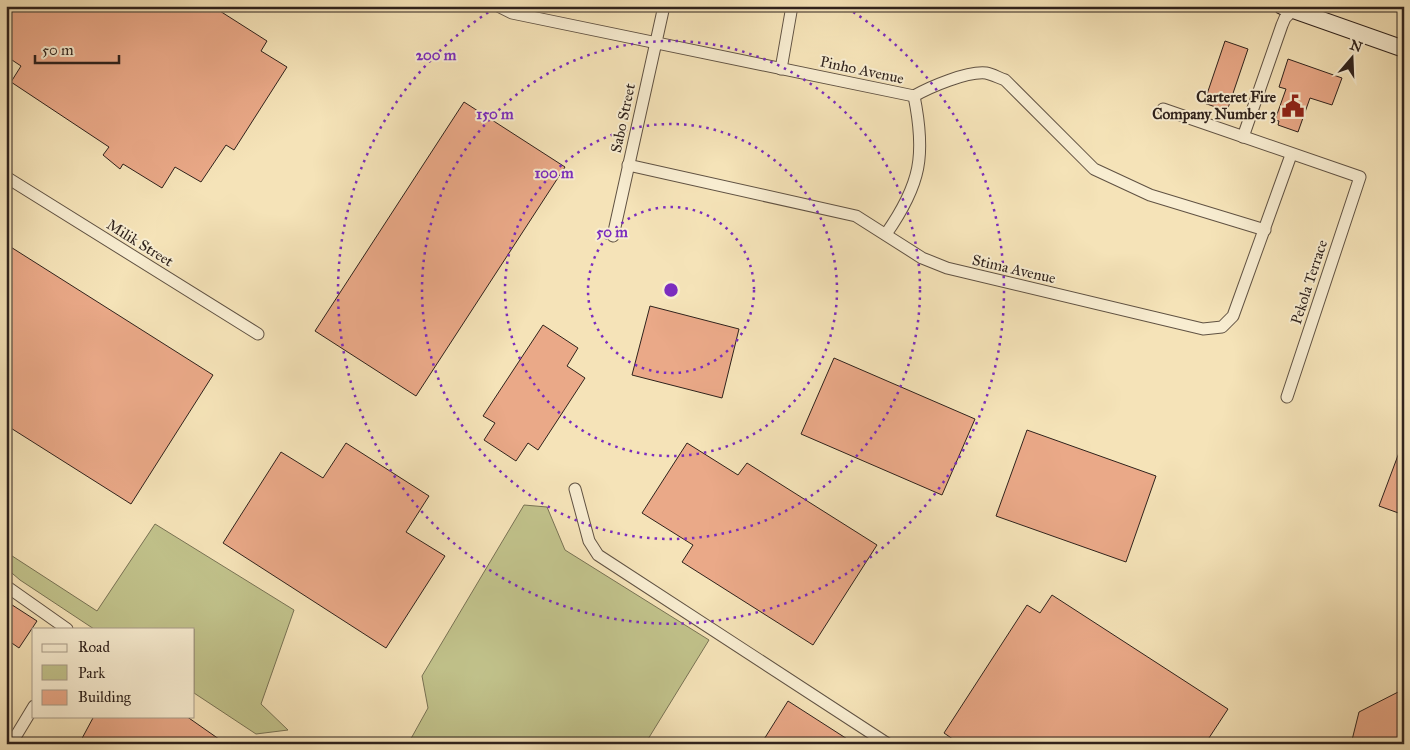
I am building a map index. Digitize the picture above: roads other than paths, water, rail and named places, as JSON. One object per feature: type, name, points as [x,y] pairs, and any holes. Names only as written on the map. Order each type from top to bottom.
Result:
[{"type":"main road","points":[[1291,8],[1404,49]]},
{"type":"street","name":"Pinho Avenue","points":[[498,6],[512,13],[914,96],[928,88],[975,74],[986,73],[1005,80],[1094,169],[1150,195],[1265,230]]},
{"type":"street","name":"Sabo Street","points":[[613,236],[664,6]]},
{"type":"street","points":[[780,69],[792,6]]},
{"type":"street","points":[[1243,137],[1282,25],[1291,8]]},
{"type":"street","points":[[886,234],[906,202],[920,162],[921,136],[914,96]]},
{"type":"street","points":[[1163,110],[1291,154]]},
{"type":"street","name":"Stima Avenue","points":[[628,165],[856,216],[922,258],[947,268],[1203,329],[1222,326],[1233,316],[1291,154]]},
{"type":"street","name":"Pekola Terrace","points":[[1287,397],[1360,177],[1291,154]]},
{"type":"street","name":"Milik Street","points":[[6,177],[258,334]]},
{"type":"street","points":[[575,489],[589,541],[598,555],[888,744]]},
{"type":"street","points":[[6,586],[66,628]]},
{"type":"street","points":[[11,744],[32,709]]},
{"type":"place","name":"Carteret Fire Company Number 3","points":[[1293,106]]}]
